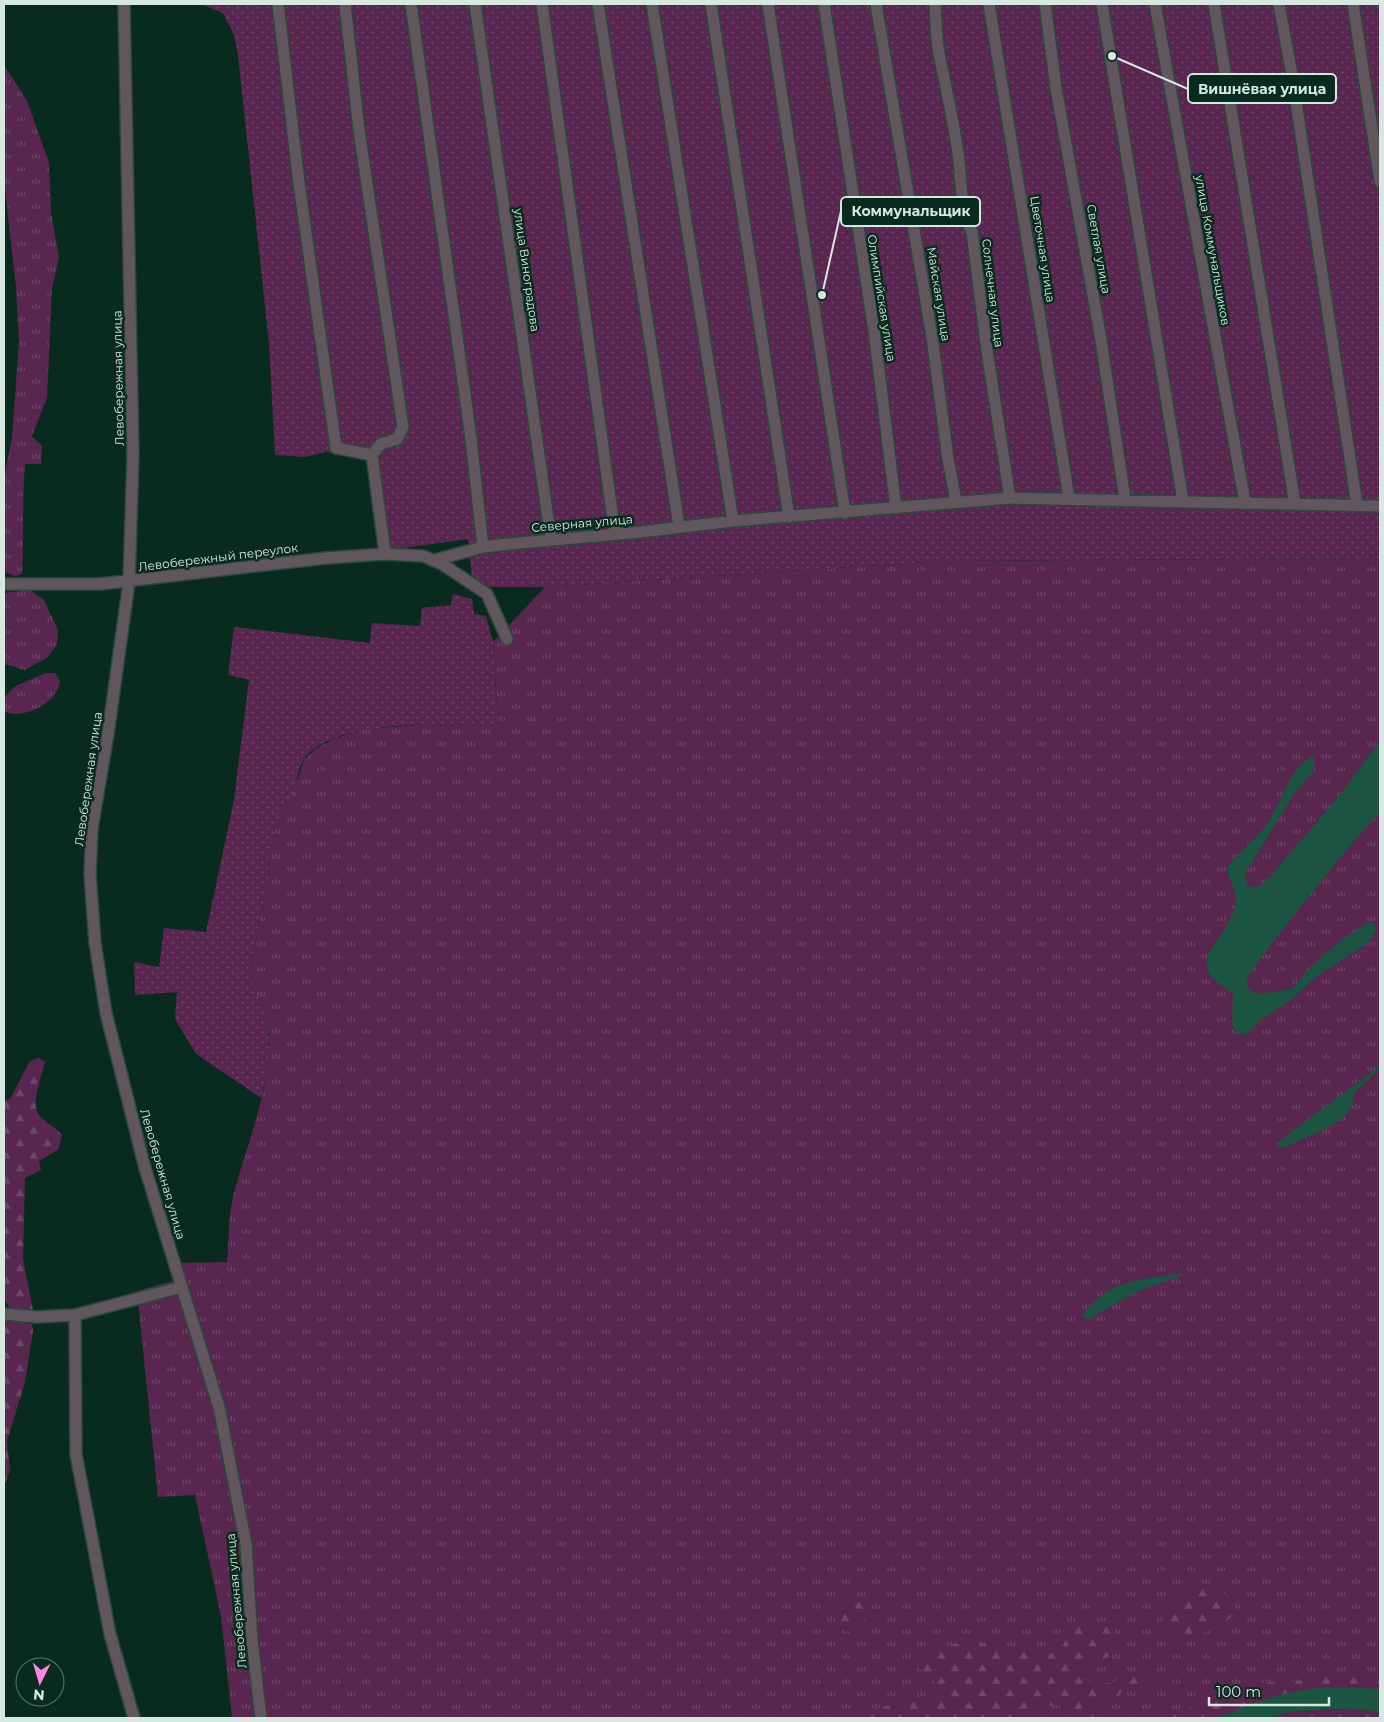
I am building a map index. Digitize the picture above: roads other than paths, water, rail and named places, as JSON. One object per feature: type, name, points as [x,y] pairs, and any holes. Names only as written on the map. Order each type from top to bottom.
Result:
[{"type":"street","name":"Левобережная улица","points":[[124,4],[133,456],[129,582],[108,734],[92,828],[90,874],[95,943],[106,1013],[144,1168],[219,1407],[246,1544],[252,1641],[261,1718]]},
{"type":"street","points":[[278,4],[299,183],[336,448],[372,455]]},
{"type":"street","points":[[345,4],[359,130],[403,427],[397,439],[381,444],[372,455],[385,554]]},
{"type":"street","points":[[411,4],[470,431],[483,547]]},
{"type":"street","name":"улица Виноградова","points":[[475,4],[551,540]]},
{"type":"street","points":[[542,4],[615,534]]},
{"type":"street","points":[[598,4],[679,526]]},
{"type":"street","points":[[652,4],[733,521]]},
{"type":"street","points":[[711,4],[789,517]]},
{"type":"street","points":[[768,4],[845,513]]},
{"type":"street","name":"Олимпийская улица","points":[[824,4],[874,331],[896,508]]},
{"type":"street","name":"Майская улица","points":[[876,4],[932,337],[948,460],[956,501]]},
{"type":"street","name":"Солнечная улица","points":[[935,4],[939,53],[946,77],[959,156],[959,186],[965,219],[972,232],[987,351],[1010,498]]},
{"type":"street","name":"Цветочная улица","points":[[989,4],[1069,498]]},
{"type":"street","name":"Светлая улица","points":[[1045,4],[1056,88],[1100,334],[1125,499]]},
{"type":"street","points":[[1102,4],[1183,501]]},
{"type":"street","name":"улица Коммунальщиков","points":[[1155,4],[1244,502]]},
{"type":"street","points":[[1214,4],[1295,504]]},
{"type":"street","points":[[1279,4],[1292,75],[1357,505]]},
{"type":"street","points":[[1353,4],[1380,181]]},
{"type":"street","name":"Северная улица","points":[[435,560],[483,547],[679,526],[845,513],[956,501],[1010,498],[1069,498],[1380,506]]},
{"type":"street","name":"Левобережный переулок","points":[[4,584],[72,585],[129,582],[188,572],[385,554],[423,556],[435,560]]},
{"type":"street","points":[[435,560],[487,594],[507,639]]},
{"type":"street","points":[[4,1314],[36,1317],[75,1315],[182,1287]]},
{"type":"street","points":[[75,1315],[76,1454],[110,1634],[134,1718]]},
{"type":"place","name":"Вишнёвая улица","points":[[1112,56]]},
{"type":"place","name":"Коммунальщик","points":[[822,295]]}]
